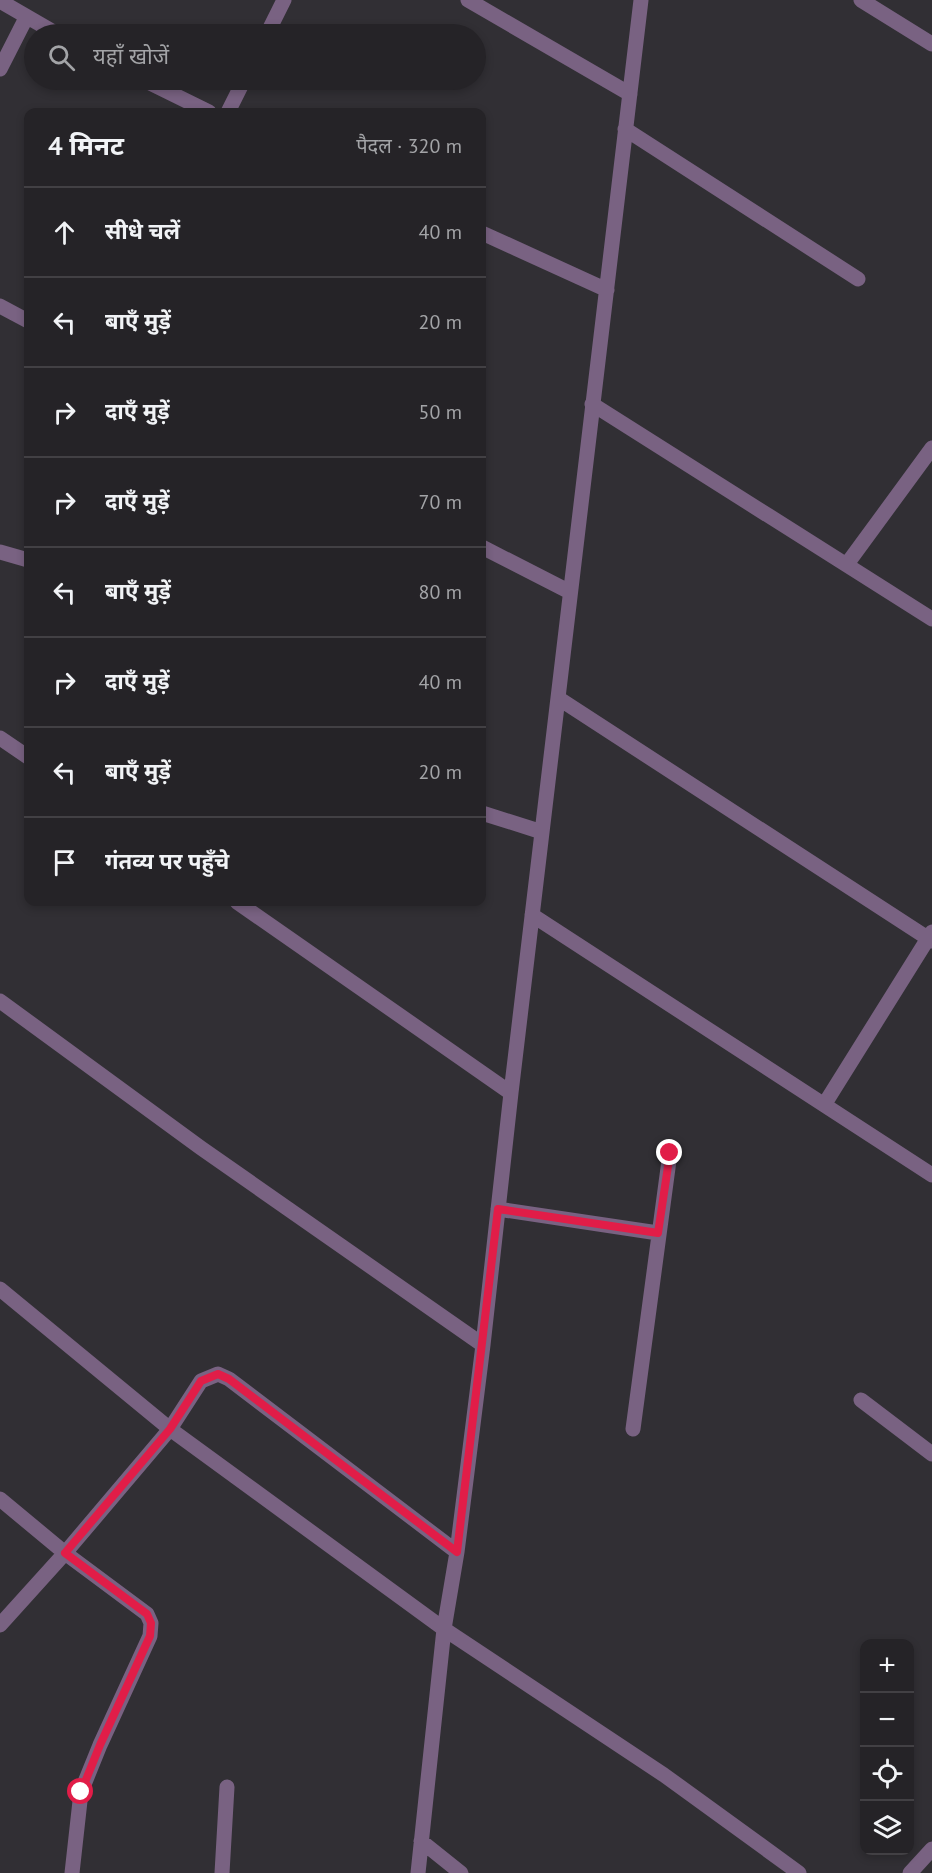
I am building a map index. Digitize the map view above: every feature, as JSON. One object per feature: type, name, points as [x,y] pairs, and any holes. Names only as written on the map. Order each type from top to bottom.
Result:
[{"type":"street","points":[[272,24],[284,0]]},
{"type":"street","points":[[468,0],[630,94]]},
{"type":"street","points":[[418,1873],[444,1629],[457,1552],[483,1345],[641,0]]},
{"type":"street","points":[[861,0],[932,44]]},
{"type":"street","points":[[0,1],[38,24]]},
{"type":"street","points":[[0,69],[26,18]]},
{"type":"street","points":[[164,90],[201,108]]},
{"type":"street","points":[[230,108],[239,90]]},
{"type":"street","points":[[626,129],[858,279]]},
{"type":"street","points":[[486,235],[607,290]]},
{"type":"street","points":[[0,306],[24,319]]},
{"type":"street","points":[[592,404],[932,618]]},
{"type":"street","points":[[847,564],[932,448]]},
{"type":"street","points":[[486,550],[570,592]]},
{"type":"street","points":[[0,552],[24,559]]},
{"type":"street","points":[[558,698],[931,938],[824,1105]]},
{"type":"street","points":[[0,738],[24,754]]},
{"type":"street","points":[[486,814],[542,832]]},
{"type":"street","points":[[243,906],[511,1093]]},
{"type":"street","points":[[532,915],[932,1175]]},
{"type":"street","points":[[0,1001],[201,1148],[483,1345]]},
{"type":"street","points":[[633,1430],[670,1153]]},
{"type":"street","points":[[498,1209],[658,1233]]},
{"type":"street","points":[[0,1289],[170,1429],[444,1629],[664,1775],[799,1873]]},
{"type":"street","points":[[0,1625],[65,1553],[170,1429],[201,1381],[218,1374],[229,1379],[457,1552]]},
{"type":"street","points":[[861,1400],[932,1454]]},
{"type":"street","points":[[0,1499],[65,1553],[147,1614],[151,1623],[150,1636],[81,1792],[72,1873]]},
{"type":"street","points":[[222,1873],[227,1787]]},
{"type":"street","points":[[421,1840],[461,1873]]},
{"type":"street","points":[[910,1873],[932,1849]]},
{"type":"route","points":[[81,1792],[150,1636],[151,1623],[147,1614],[65,1553],[170,1429],[201,1381],[218,1374],[229,1379],[457,1552],[498,1209],[658,1233],[670,1153]]}]
